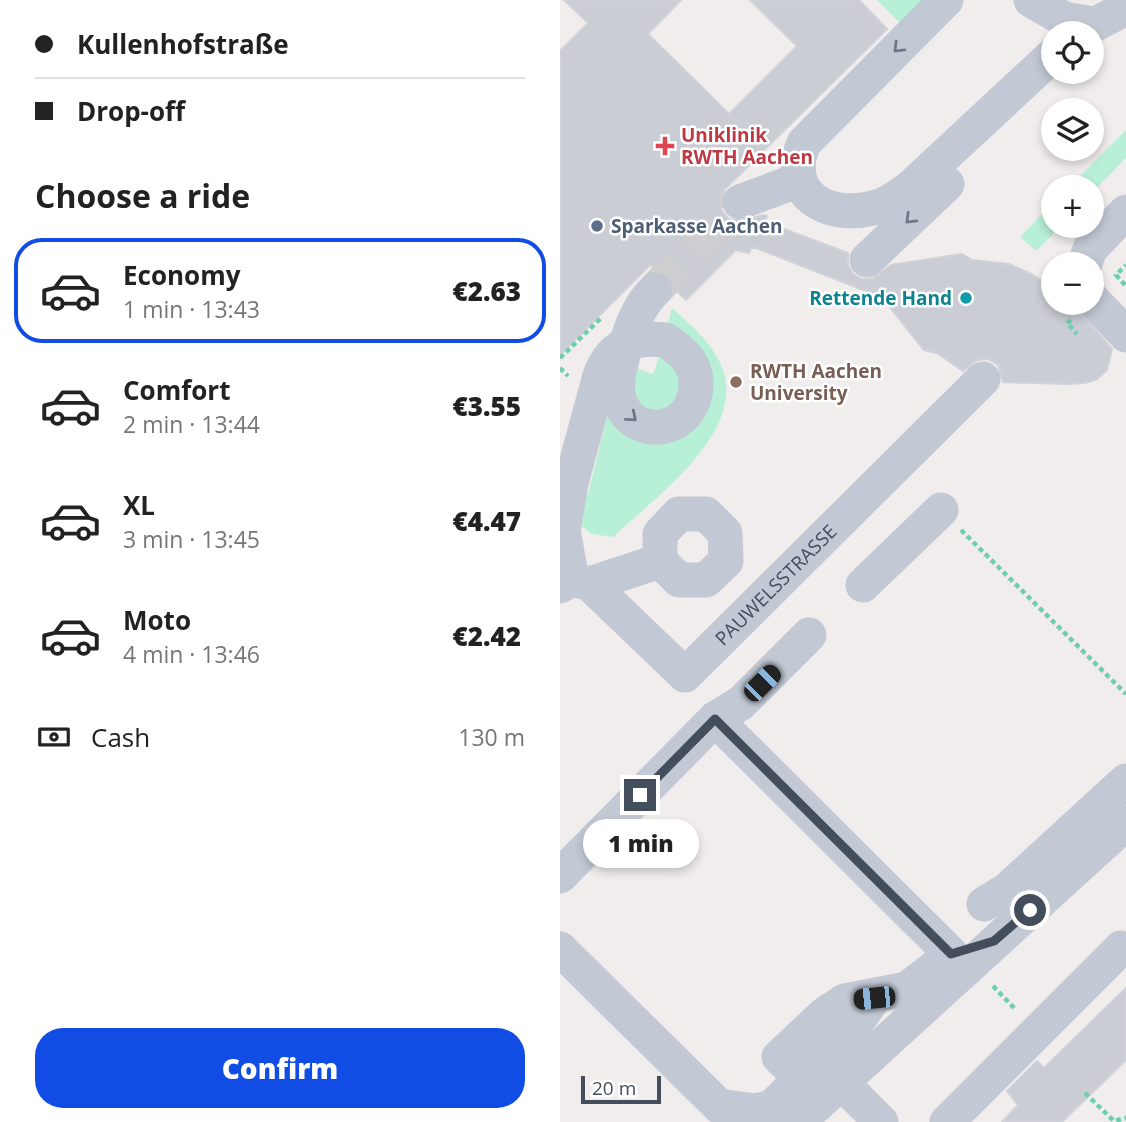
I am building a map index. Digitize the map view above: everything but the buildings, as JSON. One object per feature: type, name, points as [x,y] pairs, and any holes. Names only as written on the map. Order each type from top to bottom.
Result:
[{"type":"street","points":[[946,0],[804,143],[797,160],[799,180],[809,196],[845,219],[858,234],[863,259],[1053,84]]},
{"type":"street","points":[[1031,0],[1067,21]]},
{"type":"street","points":[[1104,24],[1126,8]]},
{"type":"street","points":[[1104,35],[1126,33]]},
{"type":"street","points":[[830,209],[852,212],[889,203],[911,187],[1041,66]]},
{"type":"street","points":[[740,202],[799,180]]},
{"type":"street","points":[[1091,252],[1126,212]]},
{"type":"street","points":[[655,290],[634,322],[618,375],[618,403],[628,416],[652,428],[674,422],[684,416],[693,405],[696,371],[686,356],[665,340],[638,339],[625,344],[583,377],[563,531],[574,583],[660,561]]},
{"type":"street","points":[[1104,312],[1126,335]]},
{"type":"street","name":"PAUWELSSTRASSE","points":[[574,583],[685,675],[983,379]]},
{"type":"street","points":[[863,585],[940,510]]},
{"type":"street","points":[[560,876],[715,719],[741,703],[809,635]]},
{"type":"street","points":[[715,719],[971,953]]},
{"type":"street","points":[[984,904],[1007,890],[1126,781]]},
{"type":"street","points":[[808,1119],[841,1082],[971,953],[1126,823]]},
{"type":"street","points":[[947,1122],[1121,948]]},
{"type":"street","points":[[560,949],[719,1106],[765,1111],[825,1014],[845,1001],[874,998],[907,989],[971,953]]},
{"type":"street","points":[[841,1082],[881,1122]]},
{"type":"path","points":[[1125,285],[1116,275],[1126,265]]},
{"type":"path","points":[[560,368],[583,377]]},
{"type":"path","points":[[940,510],[1126,694]]},
{"type":"path","points":[[971,953],[1038,1031]]},
{"type":"path","points":[[1085,1093],[1114,1121],[1126,1118]]},
{"type":"green space","points":[[877,0],[927,0],[900,23]]},
{"type":"green space","points":[[1126,130],[1126,158],[1104,181],[1104,175],[1081,175],[1095,161],[1104,161],[1104,152]]},
{"type":"green space","points":[[1041,215],[1041,238],[1049,238],[1036,251],[1020,237]]},
{"type":"green space","points":[[672,308],[706,342],[721,365],[726,390],[722,414],[710,438],[673,483],[613,537],[592,534],[573,520],[575,507],[588,494],[609,409],[704,410],[666,331]]},
{"type":"green space","points":[[661,351],[685,376],[669,415],[634,409],[633,367],[653,374]]},
{"type":"tunnel","points":[[655,290],[740,202]]},
{"type":"place","name":"Uniklinik RWTH Aachen","points":[[665,146]]},
{"type":"place","name":"Sparkasse Aachen","points":[[597,226]]},
{"type":"place","name":"Rettende Hand","points":[[966,298]]},
{"type":"place","name":"RWTH Aachen University","points":[[736,382]]},
{"type":"route","points":[[640,795],[715,719],[951,954],[994,941],[1030,910]]}]
